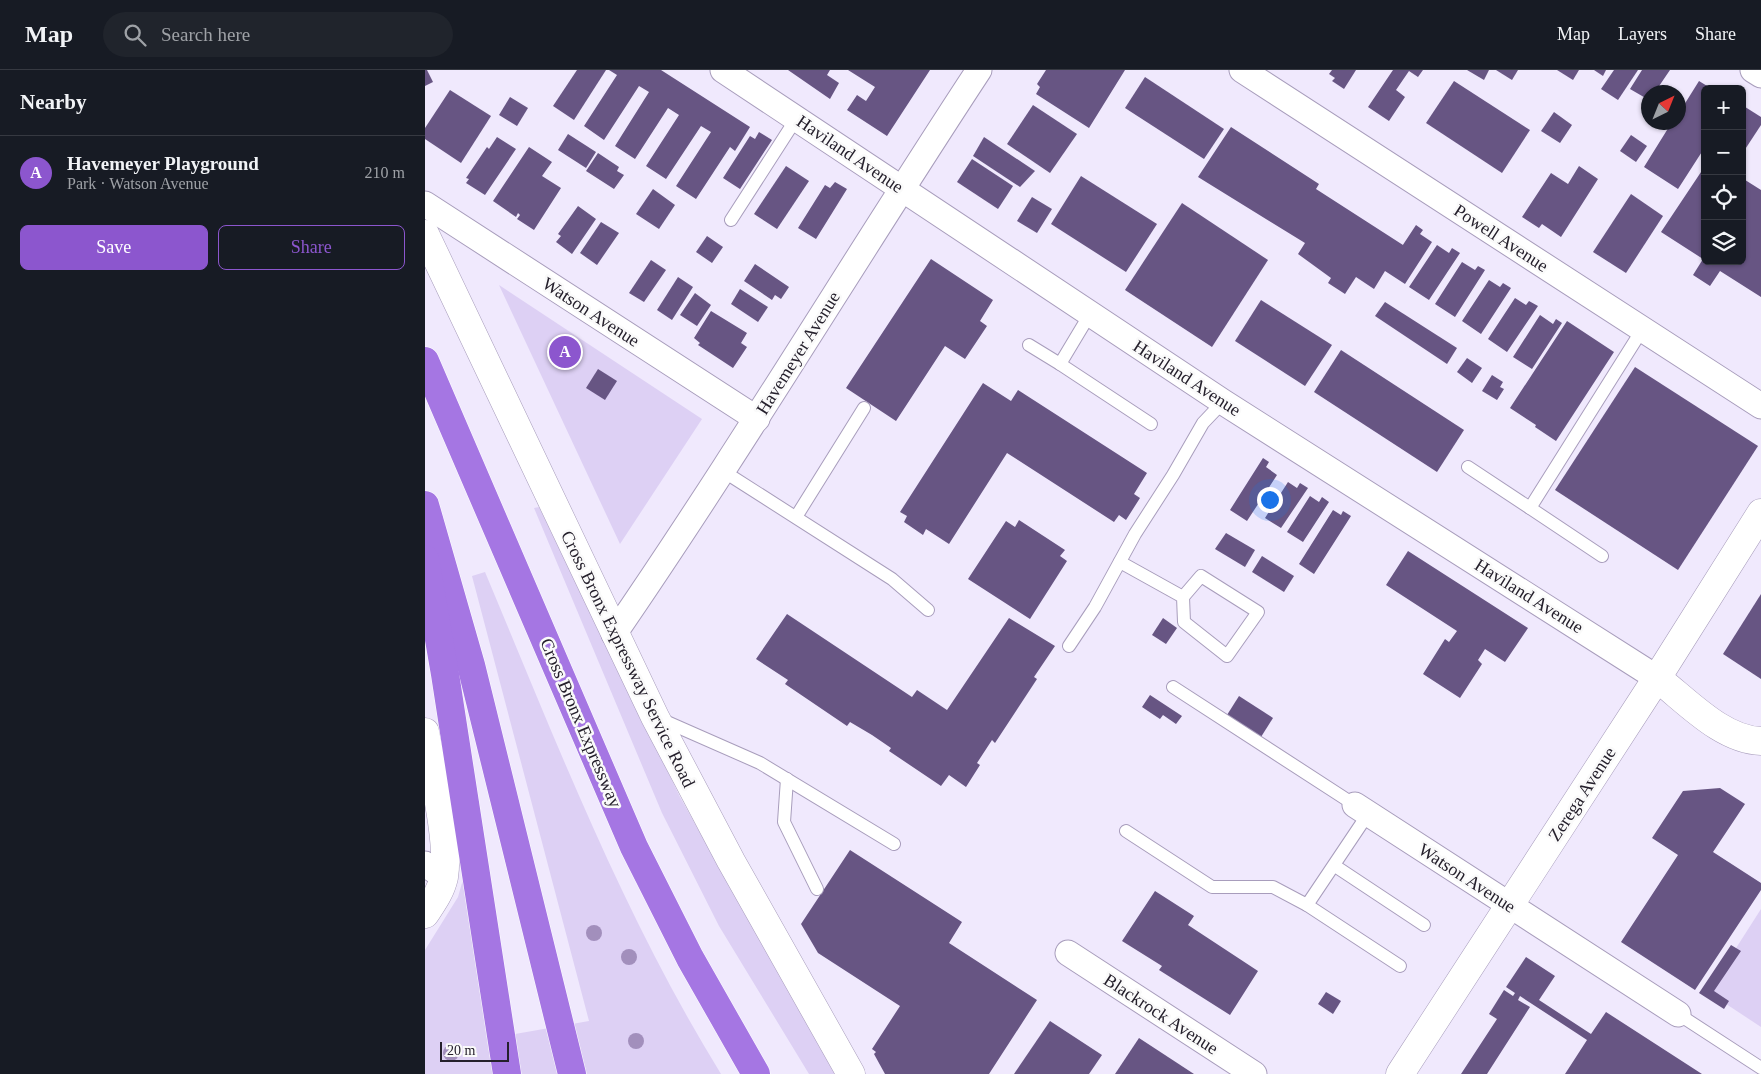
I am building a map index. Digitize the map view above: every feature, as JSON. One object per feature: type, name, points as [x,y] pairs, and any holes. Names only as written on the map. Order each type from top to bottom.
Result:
[{"type":"highway","name":"Cross Bronx Expressway","points":[[425,362],[617,809],[652,884],[690,958],[756,1074]]},
{"type":"highway","points":[[425,505],[469,656],[572,1074]]},
{"type":"highway","points":[[425,559],[444,665],[507,1074]]},
{"type":"highway","points":[[690,958],[767,1074]]},
{"type":"main road","name":"Cross Bronx Expressway Service Road","points":[[425,234],[655,717],[731,861],[851,1074]]},
{"type":"main road","name":"Zerega Avenue","points":[[1400,1074],[1657,678],[1761,513]]},
{"type":"main road","points":[[1657,678],[1719,727],[1750,740],[1761,741]]},
{"type":"main road","points":[[425,732],[444,846],[434,870],[437,895],[425,914]]},
{"type":"street","name":"Haviland Avenue","points":[[723,70],[1223,402],[1657,678]]},
{"type":"street","name":"Havemeyer Avenue","points":[[614,634],[757,419],[901,189],[979,70]]},
{"type":"street","name":"Powell Avenue","points":[[1242,70],[1761,406]]},
{"type":"street","points":[[1753,70],[1761,75]]},
{"type":"street","name":"Watson Avenue","points":[[425,204],[757,419]]},
{"type":"street","name":"Watson Avenue","points":[[1361,809],[1678,1014]]},
{"type":"street","name":"Blackrock Avenue","points":[[1068,953],[1254,1074]]},
{"type":"lane","points":[[731,220],[796,118]]},
{"type":"lane","points":[[1060,364],[1090,314]]},
{"type":"lane","points":[[1530,508],[1643,330]]},
{"type":"lane","points":[[1029,345],[1151,424]]},
{"type":"lane","points":[[1069,646],[1095,607],[1203,423],[1223,402]]},
{"type":"lane","points":[[796,517],[864,408]]},
{"type":"lane","points":[[1468,467],[1602,556]]},
{"type":"lane","points":[[723,471],[892,579],[923,604],[927,610]]},
{"type":"lane","points":[[1120,562],[1183,597]]},
{"type":"lane","points":[[1201,576],[1257,612],[1227,656],[1184,622],[1183,597],[1201,576]]},
{"type":"lane","name":"Watson Avenue","points":[[1173,687],[1361,809]]},
{"type":"lane","points":[[655,717],[760,763],[894,844]]},
{"type":"lane","points":[[787,779],[784,822],[817,889]]},
{"type":"lane","points":[[1307,905],[1335,866],[1361,809]]},
{"type":"lane","points":[[1126,832],[1212,888],[1273,887],[1307,905],[1400,966]]},
{"type":"lane","points":[[1335,866],[1424,925]]},
{"type":"lane","name":"Watson Avenue","points":[[1678,1014],[1761,1068]]},
{"type":"shaded area","points":[[499,285],[702,419],[620,544]]},
{"type":"shaded area","points":[[539,507],[680,797],[835,1074],[809,1074],[719,926],[662,813],[534,508]]},
{"type":"shaded area","points":[[485,572],[565,764],[622,891],[686,1014],[721,1074],[425,1074],[425,950],[458,897],[464,876],[492,1038],[589,1021],[472,576]]},
{"type":"shaded area","points":[[1761,909],[1761,1027],[1708,992]]},
{"type":"building","points":[[425,70],[427,70],[433,82],[425,86]]},
{"type":"building","points":[[577,70],[606,70],[574,120],[553,106]]},
{"type":"building","points":[[609,70],[661,70],[750,127],[735,151],[730,147],[696,199],[676,186],[711,132],[701,126],[666,179],[646,166],[679,115],[668,108],[635,159],[615,146],[649,92],[639,86],[604,140],[584,126],[617,75]]},
{"type":"building","points":[[788,70],[830,70],[827,75],[839,83],[830,99]]},
{"type":"building","points":[[848,70],[930,70],[887,136],[847,110],[857,95],[866,101],[875,87]]},
{"type":"building","points":[[1046,70],[1125,70],[1089,128],[1036,94],[1040,87],[1037,84]]},
{"type":"building","points":[[1332,70],[1356,70],[1344,89],[1332,81],[1335,78],[1329,74]]},
{"type":"building","points":[[1393,70],[1423,70],[1418,77],[1409,71],[1396,90],[1405,97],[1389,121],[1368,107]]},
{"type":"building","points":[[1467,70],[1489,70],[1484,80]]},
{"type":"building","points":[[1496,70],[1518,70],[1512,80]]},
{"type":"building","points":[[1557,70],[1579,70],[1573,80]]},
{"type":"building","points":[[1594,70],[1606,70],[1603,76]]},
{"type":"building","points":[[1614,70],[1638,70],[1618,100],[1601,89]]},
{"type":"building","points":[[1642,70],[1670,70],[1660,85],[1641,85],[1641,95],[1630,89]]},
{"type":"building","points":[[1145,77],[1224,129],[1204,159],[1125,108]]},
{"type":"building","points":[[1454,81],[1530,130],[1502,173],[1426,123]]},
{"type":"building","points":[[1699,81],[1706,85],[1701,85],[1701,153],[1678,189],[1644,167],[1667,130],[1686,130],[1686,102]]},
{"type":"building","points":[[450,90],[491,116],[461,163],[425,139],[425,128]]},
{"type":"building","points":[[510,97],[528,108],[517,126],[499,115]]},
{"type":"building","points":[[1033,105],[1077,134],[1050,173],[1007,144]]},
{"type":"building","points":[[1746,108],[1761,117],[1761,125],[1746,148]]},
{"type":"building","points":[[1554,112],[1572,125],[1560,143],[1541,131]]},
{"type":"building","points":[[1231,127],[1319,184],[1316,189],[1403,245],[1416,225],[1423,230],[1420,234],[1432,242],[1405,284],[1385,271],[1374,289],[1356,277],[1345,294],[1328,283],[1331,278],[1298,254],[1305,243],[1198,177]]},
{"type":"building","points":[[759,132],[772,140],[740,189],[723,178],[750,136],[755,139]]},
{"type":"building","points":[[568,134],[596,152],[586,168],[558,150]]},
{"type":"building","points":[[1631,135],[1647,146],[1636,162],[1620,151]]},
{"type":"building","points":[[497,137],[516,149],[485,195],[466,183],[469,179],[466,178],[487,147],[489,149]]},
{"type":"building","points":[[984,137],[1035,171],[1020,187],[973,156]]},
{"type":"building","points":[[529,147],[552,162],[542,176],[561,188],[534,230],[517,219],[520,215],[518,213],[516,217],[493,201]]},
{"type":"building","points":[[598,153],[619,167],[617,171],[624,175],[614,189],[586,171]]},
{"type":"building","points":[[972,159],[1013,186],[998,209],[957,182]]},
{"type":"building","points":[[786,166],[809,181],[777,229],[754,214]]},
{"type":"building","points":[[1579,166],[1598,179],[1561,237],[1542,224],[1539,228],[1522,217],[1551,173],[1568,184]]},
{"type":"building","points":[[1701,172],[1701,258],[1661,232]]},
{"type":"building","points":[[1081,176],[1157,224],[1126,272],[1051,224]]},
{"type":"building","points":[[1746,181],[1761,190],[1761,297],[1720,271],[1710,286],[1693,275],[1701,262],[1701,265],[1746,265]]},
{"type":"building","points":[[835,182],[847,189],[816,239],[798,228],[825,185],[830,188]]},
{"type":"building","points":[[653,189],[675,205],[659,229],[636,214]]},
{"type":"building","points":[[1631,194],[1663,216],[1626,273],[1593,252]]},
{"type":"building","points":[[1032,197],[1052,209],[1037,233],[1017,221]]},
{"type":"building","points":[[1182,203],[1268,260],[1212,347],[1125,290]]},
{"type":"building","points":[[578,206],[596,219],[572,254],[556,242],[561,236],[558,234]]},
{"type":"building","points":[[601,222],[619,233],[597,265],[580,253]]},
{"type":"building","points":[[707,236],[723,247],[712,263],[696,252]]},
{"type":"building","points":[[1437,245],[1449,253],[1452,248],[1460,253],[1429,300],[1409,287]]},
{"type":"building","points":[[931,259],[993,300],[980,321],[987,326],[965,359],[945,346],[896,421],[846,388]]},
{"type":"building","points":[[651,260],[666,270],[644,302],[629,293]]},
{"type":"building","points":[[1462,262],[1475,270],[1478,266],[1485,270],[1455,317],[1435,304]]},
{"type":"building","points":[[755,264],[789,287],[781,299],[775,295],[772,300],[744,281]]},
{"type":"building","points":[[678,277],[693,287],[672,320],[657,310]]},
{"type":"building","points":[[1489,280],[1500,287],[1503,283],[1511,288],[1481,334],[1462,321]]},
{"type":"building","points":[[740,289],[768,307],[758,322],[731,304]]},
{"type":"building","points":[[695,293],[711,305],[697,326],[680,315]]},
{"type":"building","points":[[1515,298],[1526,305],[1529,301],[1538,306],[1507,352],[1488,339]]},
{"type":"building","points":[[1261,300],[1332,345],[1305,386],[1235,341]]},
{"type":"building","points":[[1385,302],[1457,348],[1447,364],[1375,316]]},
{"type":"building","points":[[711,311],[747,333],[741,343],[747,347],[733,368],[698,345],[700,343],[694,338]]},
{"type":"building","points":[[1540,315],[1553,324],[1556,319],[1562,323],[1532,369],[1513,357]]},
{"type":"building","points":[[1567,321],[1614,352],[1556,441],[1510,408]]},
{"type":"building","points":[[1341,350],[1464,430],[1437,472],[1314,392]]},
{"type":"building","points":[[1467,358],[1482,368],[1472,383],[1457,372]]},
{"type":"building","points":[[1635,367],[1758,446],[1678,570],[1555,490]]},
{"type":"building","points":[[598,369],[617,381],[605,400],[586,388]]},
{"type":"building","points":[[1492,375],[1503,382],[1500,387],[1504,389],[1497,400],[1482,391]]},
{"type":"building","points":[[983,383],[1011,401],[1018,390],[1147,473],[1134,494],[1140,498],[1126,520],[1119,515],[1114,522],[1007,453],[949,544],[926,529],[923,535],[904,522],[907,516],[900,512]]},
{"type":"building","points":[[1263,458],[1269,462],[1266,467],[1277,475],[1247,521],[1230,510]]},
{"type":"building","points":[[1288,482],[1297,488],[1300,483],[1308,488],[1281,528],[1265,518]]},
{"type":"building","points":[[1310,496],[1319,502],[1322,497],[1329,502],[1303,542],[1287,532]]},
{"type":"building","points":[[1333,510],[1341,515],[1343,511],[1351,516],[1314,574],[1299,564]]},
{"type":"building","points":[[1019,520],[1065,550],[1060,556],[1067,561],[1030,619],[968,579],[1006,521],[1015,527]]},
{"type":"building","points":[[1226,533],[1255,550],[1245,567],[1215,549]]},
{"type":"building","points":[[1408,551],[1528,628],[1505,662],[1485,649],[1478,660],[1482,664],[1460,698],[1423,674],[1445,639],[1449,642],[1457,631],[1386,585]]},
{"type":"building","points":[[1262,556],[1294,576],[1284,592],[1252,572]]},
{"type":"building","points":[[1761,594],[1761,679],[1723,654]]},
{"type":"building","points":[[787,614],[912,697],[917,690],[947,710],[1009,618],[1055,646],[1034,677],[1037,679],[995,743],[992,740],[977,763],[980,765],[966,787],[949,775],[941,786],[889,751],[891,748],[872,735],[850,722],[847,726],[785,684],[788,680],[756,659]]},
{"type":"building","points":[[1163,618],[1177,628],[1166,644],[1152,635]]},
{"type":"building","points":[[1150,695],[1182,716],[1176,724],[1163,715],[1160,719],[1142,707]]},
{"type":"building","points":[[1239,696],[1273,718],[1261,737],[1227,715]]},
{"type":"building","points":[[1720,788],[1745,804],[1713,852],[1761,883],[1761,890],[1695,990],[1621,942],[1678,855],[1652,838],[1683,791]]},
{"type":"building","points":[[850,850],[962,922],[949,943],[1037,1000],[989,1074],[885,1074],[874,1054],[876,1052],[872,1049],[900,1006],[818,953],[801,924]]},
{"type":"building","points":[[1155,891],[1194,916],[1188,925],[1258,971],[1230,1015],[1159,970],[1162,966],[1122,941]]},
{"type":"building","points":[[1731,945],[1741,951],[1714,991],[1729,1001],[1724,1009],[1699,993]]},
{"type":"building","points":[[1526,957],[1555,976],[1539,1000],[1591,1034],[1606,1012],[1702,1074],[1565,1074],[1587,1040],[1520,996],[1518,1000],[1530,1007],[1487,1074],[1461,1074],[1497,1019],[1489,1014],[1504,990],[1513,996],[1515,993],[1506,987]]},
{"type":"building","points":[[1326,992],[1341,1001],[1333,1014],[1318,1004]]},
{"type":"building","points":[[1050,1021],[1102,1055],[1089,1074],[1014,1074]]},
{"type":"building","points":[[1139,1038],[1194,1074],[1115,1074]]},
{"type":"place","name":"Havemeyer Playground","points":[[565,352]]}]
